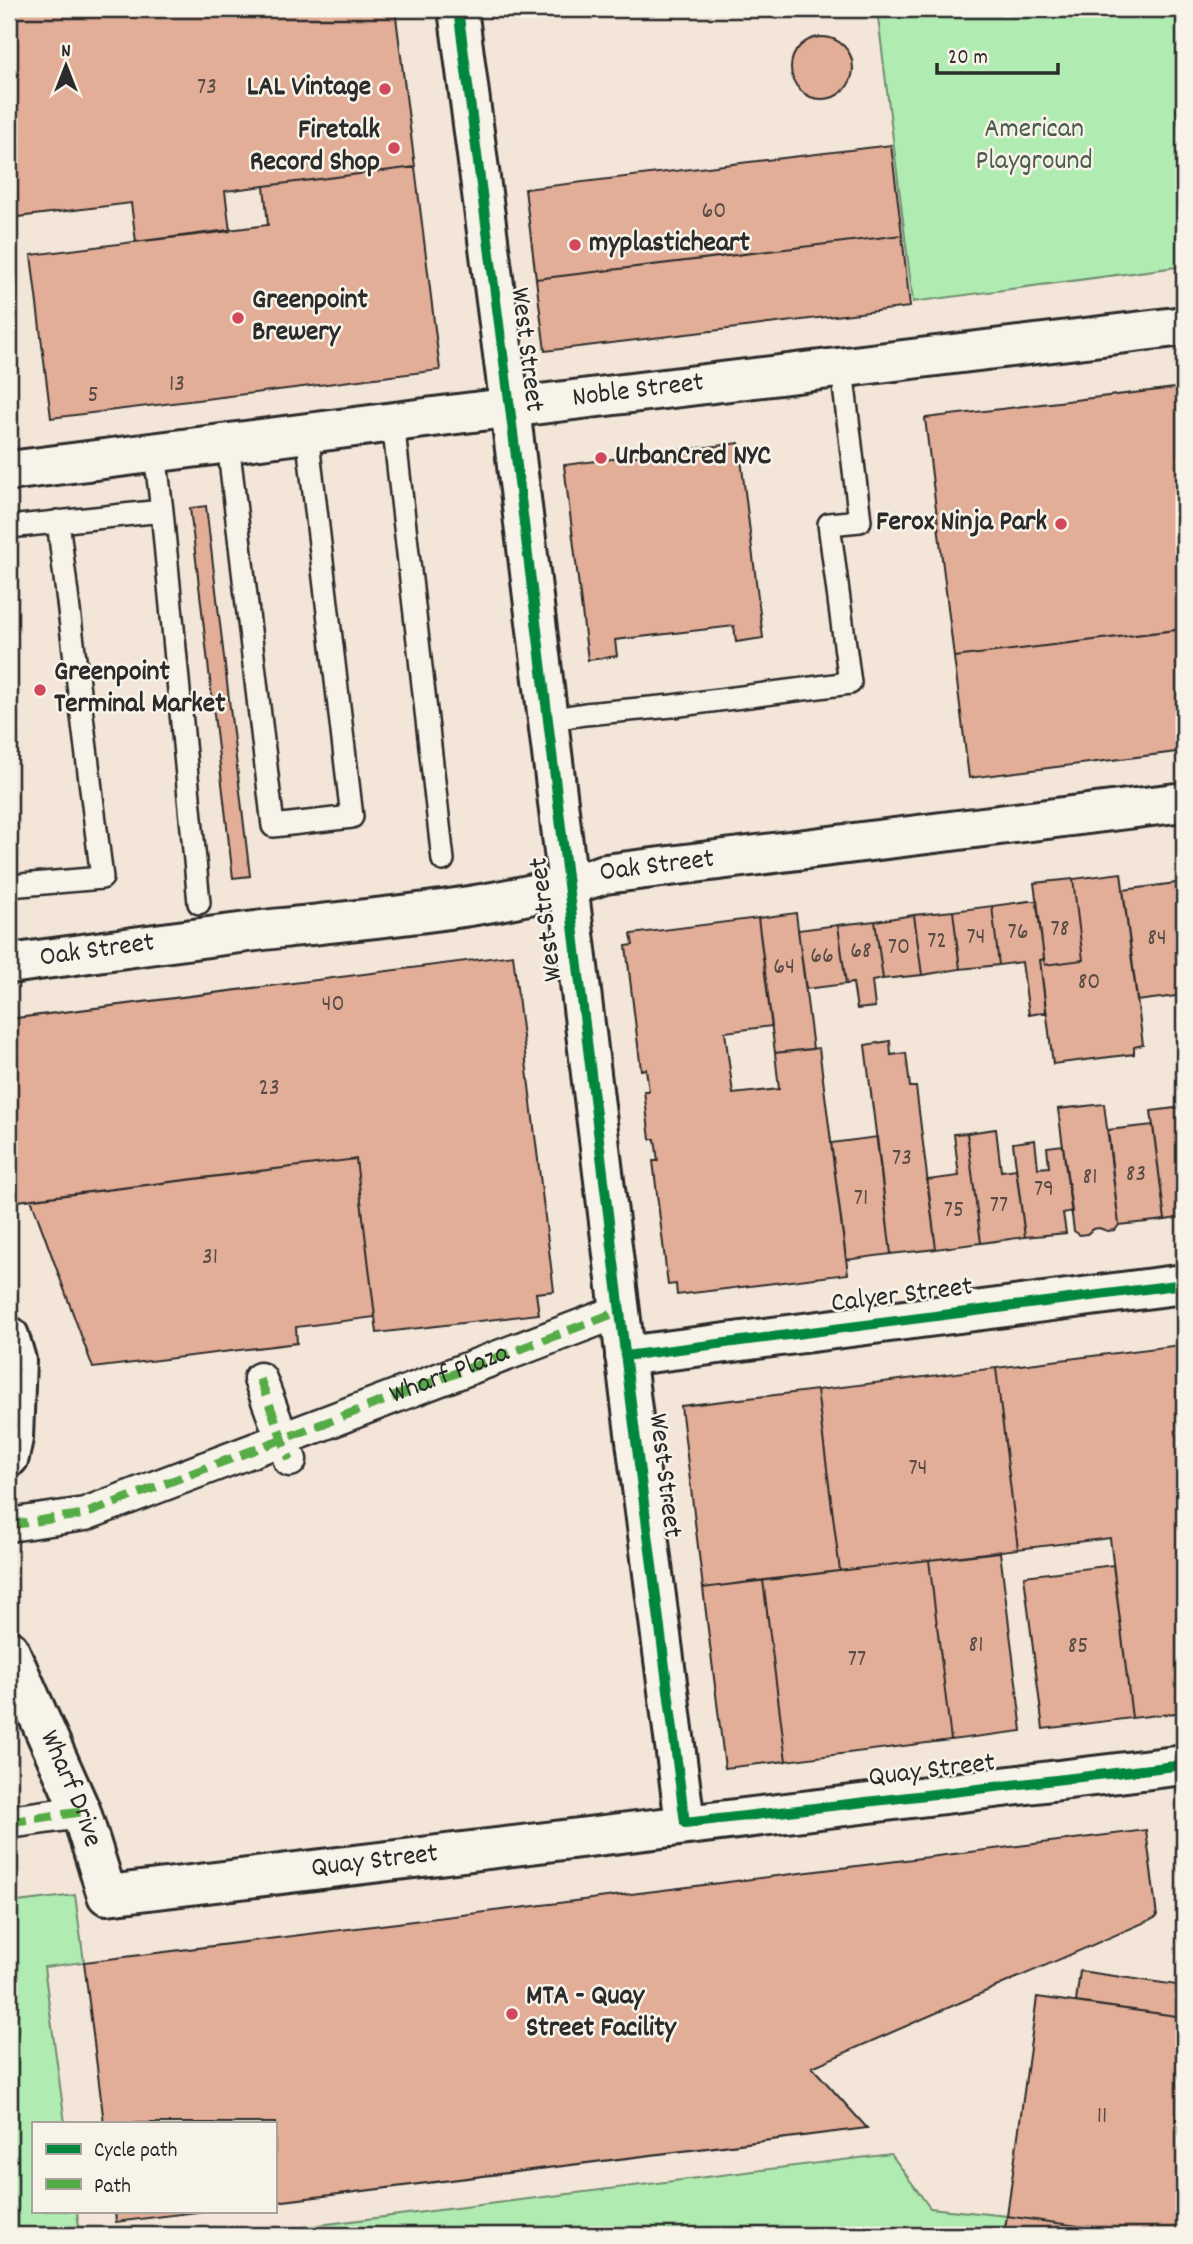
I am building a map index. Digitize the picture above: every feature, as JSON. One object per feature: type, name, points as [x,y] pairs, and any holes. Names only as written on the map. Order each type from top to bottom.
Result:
[{"type":"street","name":"West Street","points":[[458,9],[685,1823]]},
{"type":"street","name":"Noble Street","points":[[9,471],[1184,326]]},
{"type":"street","name":"Oak Street","points":[[9,964],[208,936],[446,909],[567,887],[605,874],[1184,802]]},
{"type":"street","name":"Calyer Street","points":[[625,1356],[1184,1284]]},
{"type":"street","name":"Wharf Plaza","points":[[9,1525],[85,1514],[286,1449],[620,1311]]},
{"type":"street","points":[[9,1336],[16,1360],[13,1438],[9,1457]]},
{"type":"street","points":[[260,1379],[286,1449]]},
{"type":"street","name":"Wharf Drive","points":[[9,1650],[81,1812],[107,1895]]},
{"type":"street","name":"Quay Street","points":[[107,1895],[685,1823],[1184,1765]]},
{"type":"street","points":[[9,1822],[81,1812]]},
{"type":"lane","points":[[547,720],[850,683],[829,524],[860,521],[842,369]]},
{"type":"lane","points":[[393,422],[443,860]]},
{"type":"lane","points":[[228,443],[273,826],[352,817],[307,433]]},
{"type":"lane","points":[[155,452],[200,903]]},
{"type":"lane","points":[[9,527],[162,511]]},
{"type":"lane","points":[[9,881],[9,886],[102,878],[58,521]]},
{"type":"green space","name":"American Playground","points":[[877,9],[1184,9],[1184,266],[913,302]]},
{"type":"green space","points":[[75,1895],[84,1962],[44,1967],[65,2122],[32,2122],[32,2212],[77,2212],[80,2235],[9,2235],[9,1903]]},
{"type":"green space","points":[[891,2154],[930,2208],[1007,2216],[1004,2235],[239,2235]]},
{"type":"building","points":[[9,9],[395,9],[415,167],[225,191],[230,231],[136,242],[131,203],[9,218]]},
{"type":"building","points":[[822,37],[844,46],[853,68],[844,90],[822,99],[800,90],[791,68],[800,46]]},
{"type":"building","points":[[1184,108],[1184,150],[1182,150],[1177,109]]},
{"type":"building","points":[[891,145],[902,235],[536,279],[525,189]]},
{"type":"building","points":[[415,167],[440,370],[51,418],[31,255],[268,225],[264,186]]},
{"type":"building","points":[[902,235],[910,307],[545,351],[536,279]]},
{"type":"building","name":"Ferox Ninja Park","points":[[1184,387],[1184,629],[954,657],[925,418]]},
{"type":"building","points":[[739,443],[763,638],[736,642],[734,626],[615,640],[617,656],[588,660],[564,465]]},
{"type":"building","points":[[206,506],[250,876],[233,878],[190,508]]},
{"type":"building","points":[[1184,629],[1184,751],[969,778],[954,657]]},
{"type":"building","points":[[1121,873],[1143,1045],[1134,1047],[1134,1054],[1053,1064],[1040,960],[1044,959],[1045,965],[1083,960],[1073,879]]},
{"type":"building","points":[[1073,879],[1083,960],[1045,965],[1034,883]]},
{"type":"building","points":[[1184,882],[1184,995],[1137,1001],[1123,890]]},
{"type":"building","points":[[1037,900],[1044,959],[1040,960],[1046,1012],[1029,1015],[1022,962],[999,965],[992,906]]},
{"type":"building","points":[[992,906],[999,965],[960,969],[953,911]]},
{"type":"building","points":[[953,911],[960,969],[922,975],[914,915]]},
{"type":"building","points":[[796,913],[813,1049],[775,1053],[758,918]]},
{"type":"building","points":[[914,915],[922,975],[883,979],[875,921]]},
{"type":"building","points":[[758,918],[772,1026],[725,1032],[733,1094],[779,1089],[775,1053],[819,1048],[848,1274],[677,1295],[676,1284],[668,1285],[653,1161],[658,1161],[655,1139],[650,1139],[644,1091],[649,1091],[646,1069],[641,1070],[626,946],[633,945],[631,934]]},
{"type":"building","points":[[875,921],[883,979],[872,981],[875,1007],[857,1009],[853,983],[846,984],[838,925]]},
{"type":"building","points":[[838,925],[846,984],[806,989],[798,930]]},
{"type":"building","points":[[513,955],[554,1291],[536,1293],[539,1314],[377,1333],[356,1159],[9,1202],[9,1019]]},
{"type":"building","points":[[890,1041],[891,1055],[906,1053],[910,1087],[916,1087],[936,1249],[891,1254],[865,1045]]},
{"type":"building","points":[[1104,1104],[1119,1225],[1115,1230],[1099,1228],[1080,1235],[1074,1231],[1058,1109]]},
{"type":"building","points":[[1183,1107],[1184,1217],[1165,1220],[1151,1111]]},
{"type":"building","points":[[1153,1125],[1165,1220],[1119,1225],[1108,1130]]},
{"type":"building","points":[[996,1129],[1001,1171],[1016,1169],[1025,1237],[981,1243],[967,1133]]},
{"type":"building","points":[[967,1133],[981,1243],[936,1249],[927,1180],[959,1176],[954,1134]]},
{"type":"building","points":[[877,1137],[891,1254],[846,1260],[831,1143]]},
{"type":"building","points":[[1035,1140],[1038,1168],[1049,1167],[1047,1147],[1063,1145],[1072,1211],[1063,1213],[1066,1233],[1025,1237],[1013,1143]]},
{"type":"building","points":[[356,1159],[375,1317],[296,1327],[297,1343],[93,1368],[31,1199]]},
{"type":"building","points":[[1180,1345],[1184,1345],[1184,1382]]},
{"type":"building","points":[[1180,1345],[1184,1382],[1184,1712],[1132,1718],[1110,1538],[1018,1549],[996,1368]]},
{"type":"building","points":[[996,1368],[1018,1549],[840,1571],[817,1390]]},
{"type":"building","points":[[817,1390],[840,1571],[703,1588],[681,1406]]},
{"type":"building","points":[[1000,1552],[1022,1731],[951,1740],[929,1560]]},
{"type":"building","points":[[929,1560],[951,1740],[786,1761],[763,1580]]},
{"type":"building","points":[[1113,1565],[1132,1718],[1043,1729],[1024,1576]]},
{"type":"building","points":[[763,1580],[786,1761],[725,1768],[703,1588]]},
{"type":"building","name":"MTA - Quay Street Facility","points":[[1146,1830],[1157,1917],[812,2067],[867,2128],[276,2202],[276,2122],[104,2122],[84,1962]]},
{"type":"building","points":[[1080,1971],[1184,1986],[1184,2017],[1076,2002]]},
{"type":"building","points":[[1037,1997],[1184,2017],[1184,2235],[1143,2235],[1007,2216]]},
{"type":"building","points":[[115,2212],[197,2212],[116,2222]]},
{"type":"building","points":[[1007,2216],[1143,2235],[1004,2235]]},
{"type":"marked path","points":[[9,1525],[85,1514],[620,1311]]},
{"type":"marked path","points":[[260,1379],[290,1460]]},
{"type":"marked path","points":[[9,1822],[81,1812]]},
{"type":"cycle path","points":[[458,9],[685,1823],[1184,1765]]},
{"type":"cycle path","points":[[625,1356],[1184,1284]]},
{"type":"place","name":"LAL Vintage","points":[[385,89]]},
{"type":"place","name":"Firetalk Record Shop","points":[[394,148]]},
{"type":"place","name":"myplasticheart","points":[[575,245]]},
{"type":"place","name":"Greenpoint Brewery","points":[[238,318]]},
{"type":"place","name":"UrbanCred NYC","points":[[601,458]]},
{"type":"place","name":"Ferox Ninja Park","points":[[1061,524]]},
{"type":"place","name":"Greenpoint Terminal Market","points":[[40,690]]},
{"type":"place","name":"MTA - Quay Street Facility","points":[[512,2014]]}]
